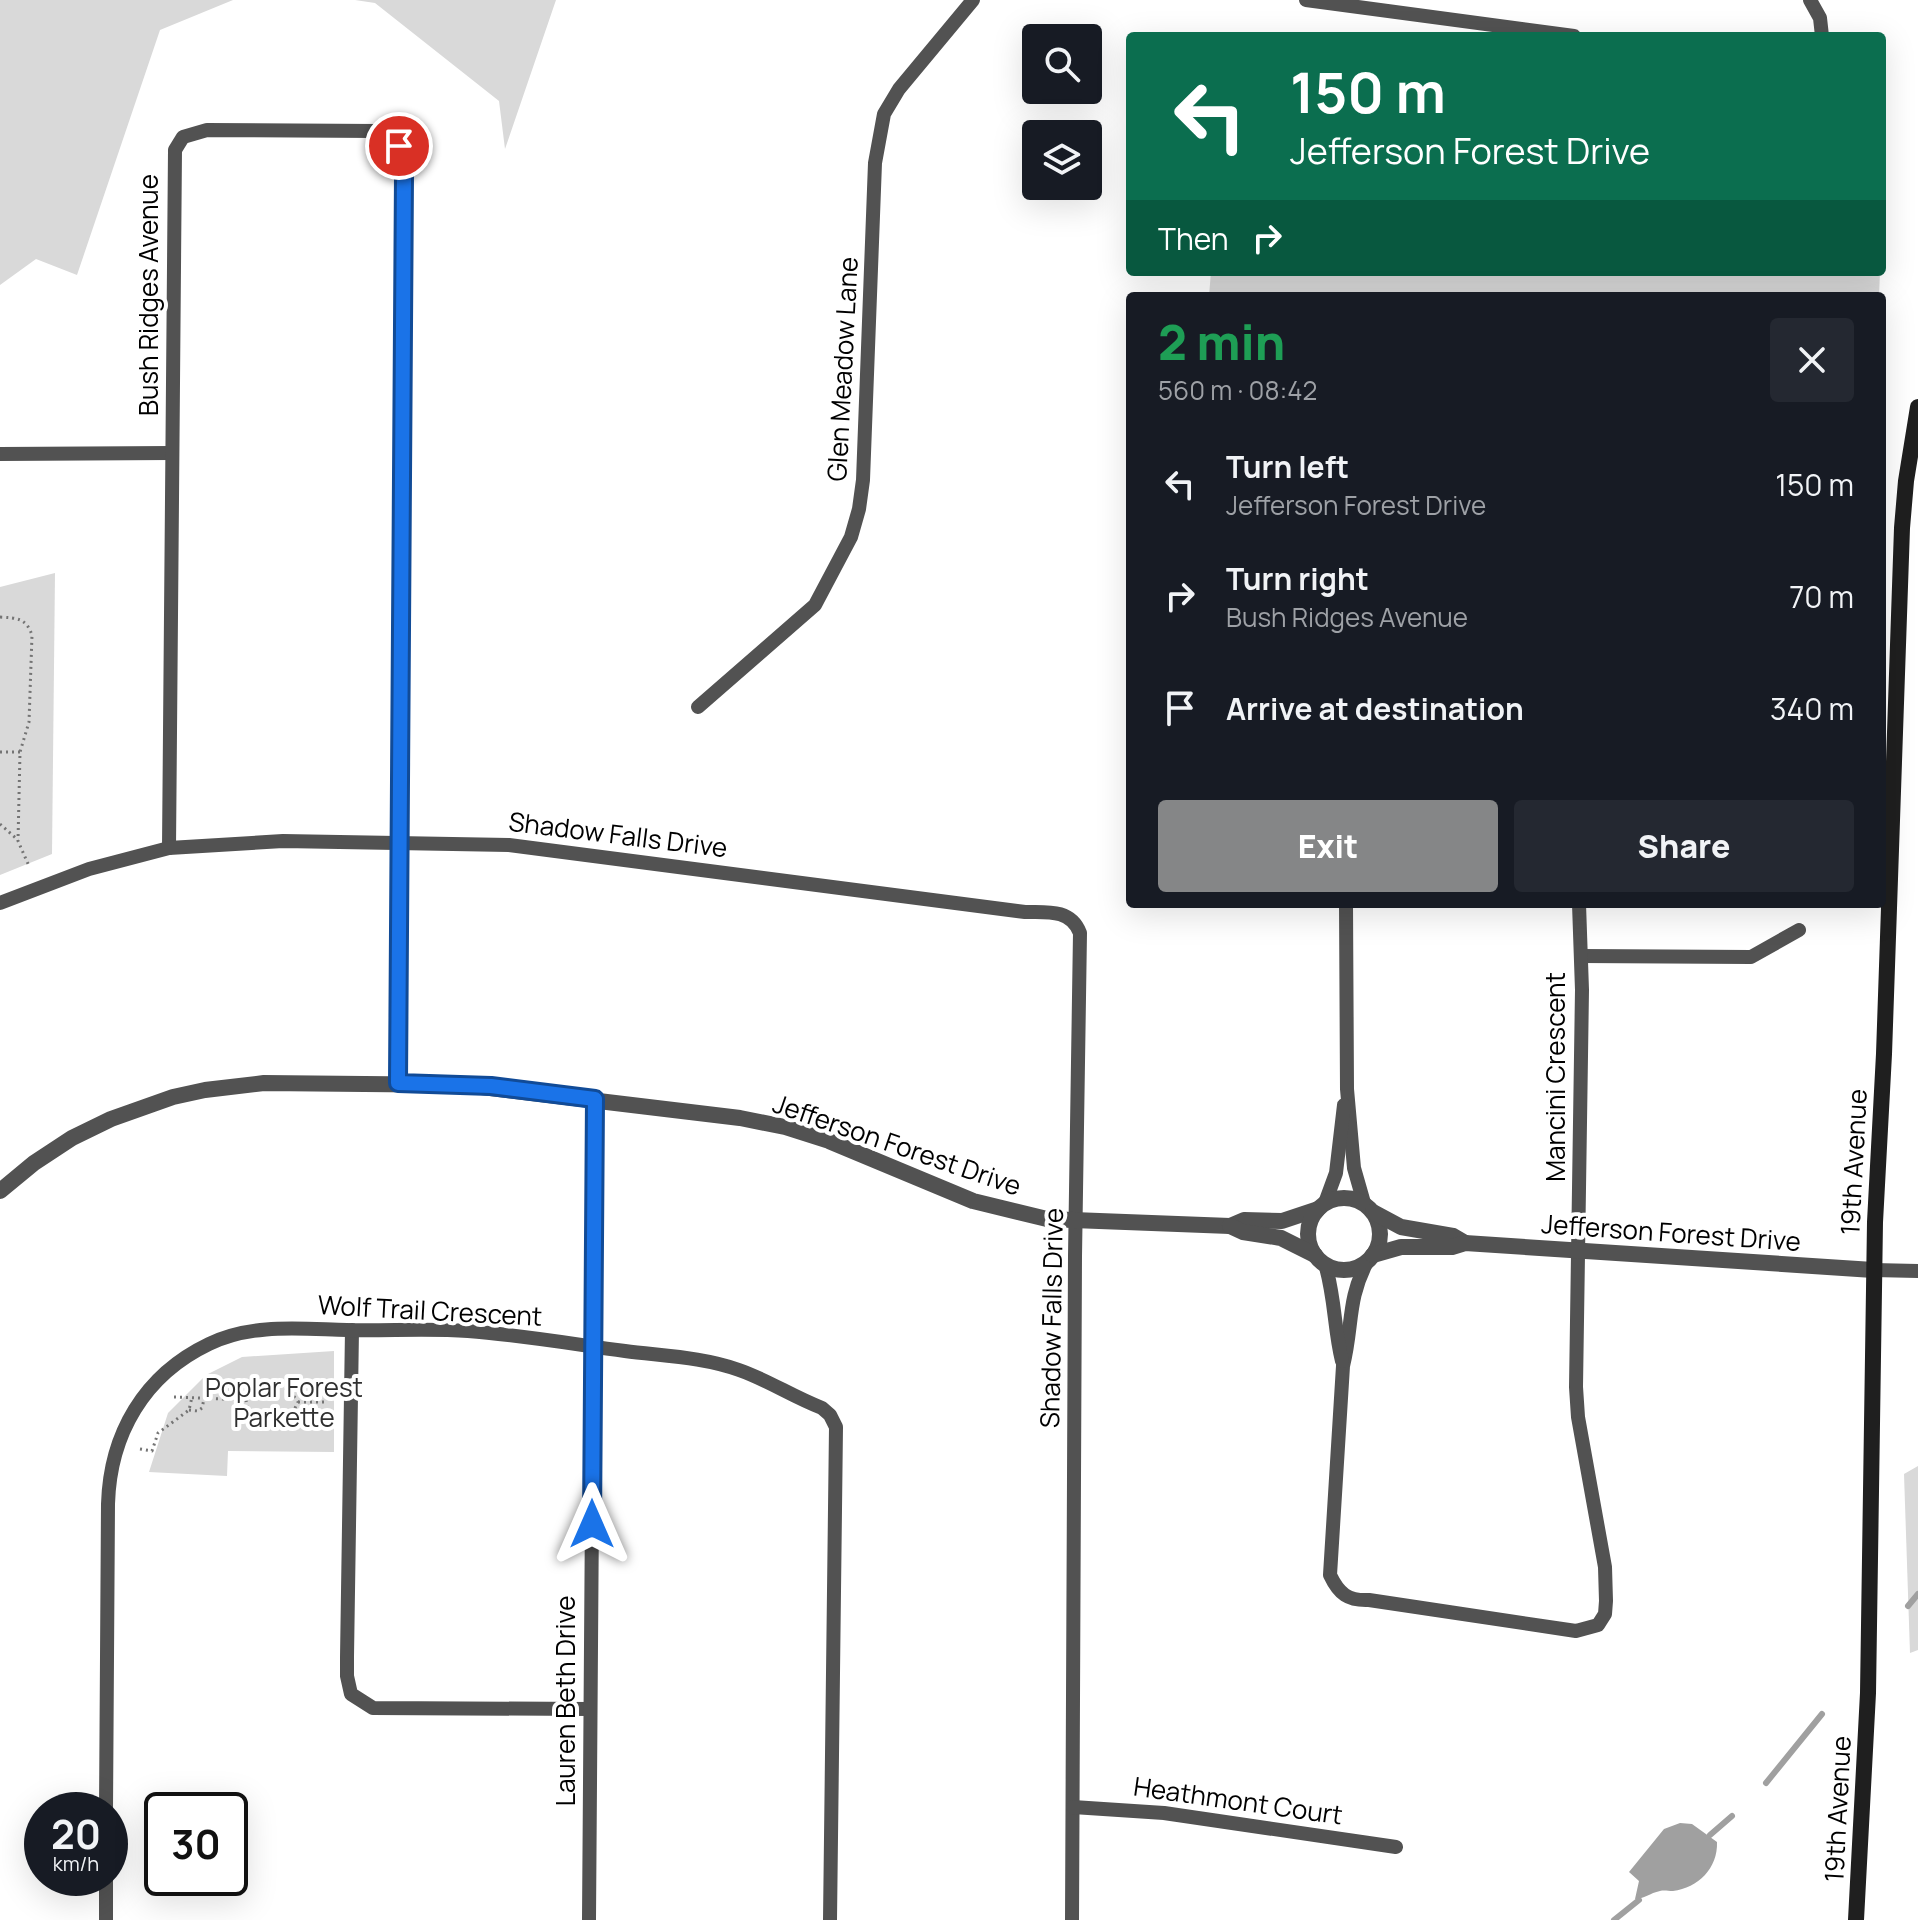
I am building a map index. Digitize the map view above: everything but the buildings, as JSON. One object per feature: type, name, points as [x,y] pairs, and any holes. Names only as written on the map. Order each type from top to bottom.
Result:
[{"type":"main road","name":"19th Avenue","points":[[1856,1920],[1868,1693],[1873,1270],[1884,1054],[1902,528],[1918,407]]},
{"type":"street","name":"Glen Meadow Lane","points":[[698,707],[815,605],[851,537],[863,480],[875,163],[884,114],[899,89],[973,0]]},
{"type":"street","points":[[1306,0],[1544,32]]},
{"type":"street","points":[[1810,0],[1820,18],[1822,32]]},
{"type":"street","name":"Bush Ridges Avenue","points":[[169,848],[175,150],[183,137],[207,130],[377,131],[389,136],[399,146],[404,175],[398,1083]]},
{"type":"street","points":[[0,454],[172,453]]},
{"type":"street","name":"Shadow Falls Drive","points":[[0,903],[89,869],[169,848],[283,841],[477,843],[584,853],[1025,912],[1051,912],[1071,919],[1080,933],[1072,1920]]},
{"type":"street","points":[[1343,1366],[1349,1342],[1352,1295],[1356,1281],[1379,1241],[1380,1231],[1354,1168],[1347,1089],[1346,908]]},
{"type":"street","name":"Mancini Crescent","points":[[1343,1366],[1330,1575],[1337,1590],[1353,1601],[1398,1604],[1576,1631],[1598,1625],[1605,1614],[1605,1567],[1578,1417],[1579,908]]},
{"type":"street","points":[[1581,956],[1751,957],[1799,930]]},
{"type":"street","name":"Jefferson Forest Drive","points":[[0,1191],[72,1138],[123,1114],[205,1090],[264,1083],[491,1086],[740,1118],[785,1127],[829,1141],[973,1201],[1047,1219],[1230,1226],[1243,1232],[1281,1238],[1320,1260]]},
{"type":"street","points":[[1343,1366],[1335,1304],[1308,1234],[1310,1223],[1322,1206],[1336,1173],[1347,1089]]},
{"type":"street","name":"Lauren Beth Drive","points":[[589,1920],[595,1099]]},
{"type":"street","points":[[1322,1206],[1340,1198],[1368,1208]]},
{"type":"street","name":"Jefferson Forest Drive","points":[[1230,1226],[1244,1220],[1282,1221],[1322,1206]]},
{"type":"street","name":"Jefferson Forest Drive","points":[[1368,1208],[1401,1227],[1453,1236],[1465,1243]]},
{"type":"street","name":"Jefferson Forest Drive","points":[[1370,1258],[1401,1247],[1452,1247],[1465,1243],[1873,1270]]},
{"type":"street","points":[[1320,1260],[1344,1270],[1358,1267],[1370,1258]]},
{"type":"street","points":[[1873,1270],[1918,1271]]},
{"type":"street","name":"Wolf Trail Crescent","points":[[106,1792],[109,1481],[112,1460],[130,1416],[161,1377],[185,1358],[226,1337],[273,1328],[469,1331],[703,1360],[739,1370],[822,1408],[836,1427],[830,1920]]},
{"type":"street","points":[[352,1330],[347,1657],[351,1694],[373,1708],[590,1709]]},
{"type":"street","name":"Heathmont Court","points":[[1073,1807],[1175,1815],[1396,1847]]},
{"type":"street","points":[[106,1896],[106,1920]]},
{"type":"path","points":[[0,617],[18,618],[28,625],[32,635],[29,722],[20,752],[18,841]]},
{"type":"path","points":[[0,752],[20,752]]},
{"type":"path","points":[[0,824],[18,841],[29,866]]},
{"type":"path","points":[[275,1381],[289,1388],[298,1402],[294,1410],[279,1421],[259,1419],[248,1412],[246,1400],[248,1391],[258,1384],[275,1381]]},
{"type":"path","points":[[174,1397],[246,1400]]},
{"type":"path","points":[[140,1449],[152,1451],[158,1433],[189,1410],[192,1397]]},
{"type":"path","points":[[189,1410],[202,1408],[205,1398]]},
{"type":"path","points":[[298,1402],[328,1402]]},
{"type":"green space","points":[[0,0],[233,0],[160,30],[77,275],[36,259],[0,285]]},
{"type":"green space","points":[[355,0],[556,0],[505,149],[499,101],[375,3]]},
{"type":"green space","points":[[1211,276],[1880,276],[1879,292],[1209,292]]},
{"type":"green space","points":[[55,573],[52,854],[0,875],[0,587]]},
{"type":"green space","name":"Poplar Forest Parkette","points":[[334,1351],[334,1452],[228,1451],[227,1476],[149,1472],[168,1413],[206,1375],[242,1357]]},
{"type":"green space","points":[[1918,1466],[1918,1650],[1910,1653],[1904,1474]]},
{"type":"shaded area","points":[[1680,1823],[1692,1824],[1717,1842],[1710,1868],[1691,1886],[1635,1899],[1639,1881],[1629,1872],[1664,1829]]},
{"type":"waterway","points":[[1908,1606],[1918,1594]]},
{"type":"waterway","points":[[1766,1783],[1822,1714]]},
{"type":"waterway","points":[[1710,1835],[1732,1816]]},
{"type":"waterway","points":[[1614,1920],[1639,1900]]},
{"type":"route","points":[[399,146],[404,175],[398,1083],[491,1086],[595,1099],[592,1524]]}]
